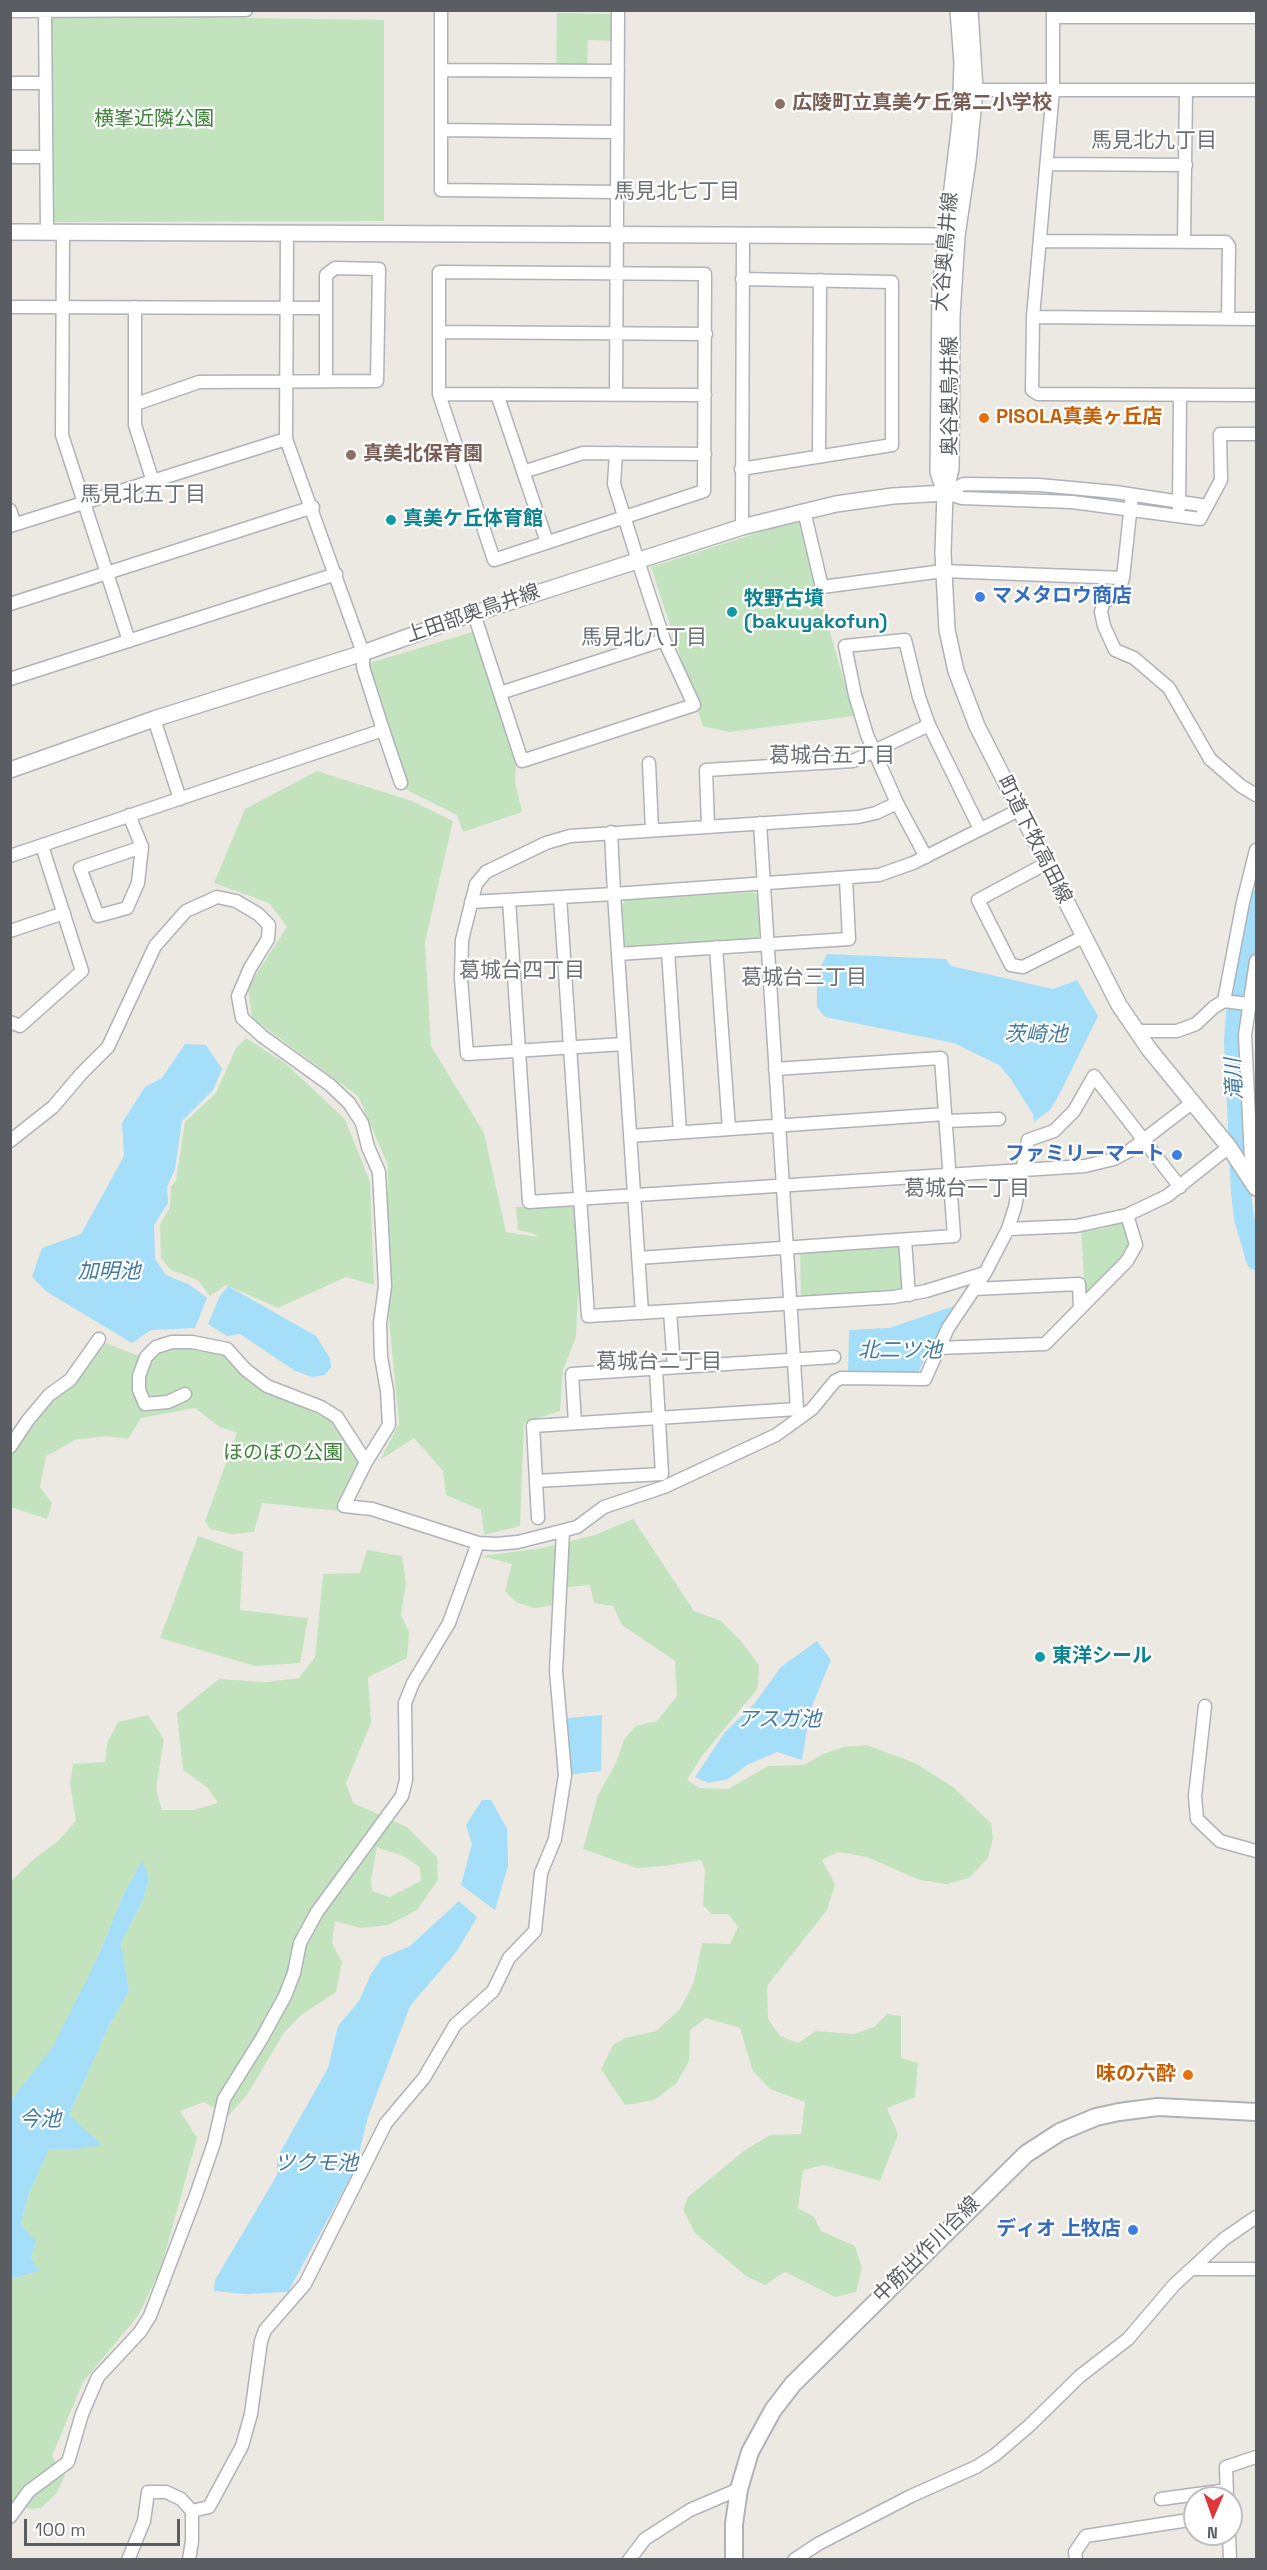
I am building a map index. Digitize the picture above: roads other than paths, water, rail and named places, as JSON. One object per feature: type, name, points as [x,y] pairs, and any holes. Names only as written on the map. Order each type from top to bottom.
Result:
[{"type":"main road","name":"中筋出作川合線","points":[[734,2559],[734,2524],[739,2489],[750,2452],[773,2410],[793,2384],[1026,2154],[1069,2128],[1096,2117],[1119,2112],[1158,2107],[1257,2112]]},
{"type":"street","points":[[10,11],[246,10]]},
{"type":"street","points":[[441,10],[441,190],[617,192]]},
{"type":"street","points":[[616,394],[618,10]]},
{"type":"street","name":"大谷奥鳥井線","points":[[951,237],[962,63],[958,10]]},
{"type":"street","name":"奥谷奥鳥井線","points":[[945,493],[951,470],[951,237],[968,162],[975,90],[970,10]]},
{"type":"street","points":[[45,11],[47,232]]},
{"type":"street","points":[[1257,16],[1054,14],[1053,90],[1032,317],[1032,390],[1038,394],[1257,395]]},
{"type":"street","points":[[441,70],[618,71]]},
{"type":"street","points":[[10,83],[45,83]]},
{"type":"street","points":[[975,90],[1257,90]]},
{"type":"street","points":[[1184,242],[1186,90]]},
{"type":"street","points":[[441,130],[617,132]]},
{"type":"street","points":[[10,157],[46,157]]},
{"type":"street","points":[[1047,164],[1186,165]]},
{"type":"street","points":[[10,232],[951,237]]},
{"type":"street","points":[[63,232],[62,435],[129,641]]},
{"type":"street","points":[[287,233],[286,439],[313,507],[363,653],[363,667],[401,783]]},
{"type":"street","points":[[742,527],[743,236]]},
{"type":"street","points":[[1040,241],[1226,242],[1229,246],[1228,318]]},
{"type":"street","points":[[136,404],[199,382],[377,381],[379,269],[335,268],[326,275],[326,381]]},
{"type":"street","points":[[439,273],[705,274],[705,491],[494,560],[439,394],[439,332],[439,273]]},
{"type":"street","points":[[741,470],[892,445],[892,282],[742,279]]},
{"type":"street","points":[[819,457],[820,280]]},
{"type":"street","points":[[10,307],[326,308]]},
{"type":"street","points":[[135,307],[135,425],[153,482]]},
{"type":"street","points":[[1032,317],[1257,319]]},
{"type":"street","points":[[439,332],[706,334]]},
{"type":"street","points":[[439,394],[705,395]]},
{"type":"street","points":[[497,394],[547,542]]},
{"type":"street","points":[[1179,516],[1180,396]]},
{"type":"street","points":[[945,493],[962,498],[1050,500],[1200,519],[1221,480],[1220,434],[1257,434]]},
{"type":"street","points":[[10,510],[13,525],[286,439]]},
{"type":"street","points":[[523,472],[583,453],[705,454]]},
{"type":"street","points":[[474,614],[522,761],[694,705],[664,640],[614,484],[616,453]]},
{"type":"street","points":[[945,493],[964,484],[1039,485],[1207,506]]},
{"type":"street","name":"上田部奥鳥井線","points":[[10,770],[154,719],[363,653],[474,614],[742,527],[804,511],[892,496],[945,493]]},
{"type":"street","name":"町道下牧高田線","points":[[945,493],[943,571],[947,630],[956,671],[977,726],[1119,1005],[1136,1030],[1229,1147],[1254,1183]]},
{"type":"street","points":[[1132,495],[1123,578],[1118,593],[1103,603],[1101,612],[1104,626],[1115,650],[1134,658],[1169,688],[1210,759],[1241,786],[1257,795]]},
{"type":"street","points":[[10,604],[313,507]]},
{"type":"street","points":[[804,511],[822,587],[943,571],[1123,578]]},
{"type":"street","points":[[10,679],[336,574]]},
{"type":"street","points":[[500,693],[664,640]]},
{"type":"street","points":[[926,857],[874,753],[855,695],[845,646],[905,640],[928,725],[980,829]]},
{"type":"street","points":[[154,719],[180,799]]},
{"type":"street","points":[[708,826],[706,770],[841,762],[874,753],[928,725]]},
{"type":"street","points":[[10,856],[383,730]]},
{"type":"street","points":[[649,762],[652,830]]},
{"type":"street","points":[[624,1044],[467,1054],[460,957],[471,902],[480,878],[494,867],[558,839],[610,832],[867,816],[897,803]]},
{"type":"street","points":[[471,902],[846,879],[892,872],[1019,810]]},
{"type":"street","points":[[129,815],[141,847],[138,883],[127,908],[98,916],[80,868],[141,847]]},
{"type":"street","points":[[538,1518],[532,1426],[797,1409],[760,823]]},
{"type":"street","points":[[610,832],[642,1313]]},
{"type":"street","points":[[10,1022],[20,1026],[82,971],[42,846]]},
{"type":"street","points":[[1136,1030],[1165,1032],[1188,1028],[1224,1001],[1257,850]]},
{"type":"street","points":[[1047,863],[978,900],[1011,964],[1023,967],[1083,936]]},
{"type":"street","points":[[618,954],[849,939],[846,879]]},
{"type":"street","points":[[10,1141],[53,1107],[108,1047],[155,946],[186,911],[217,897],[236,901],[258,914],[269,925],[268,939],[250,968],[238,996],[242,1018],[262,1036],[330,1085],[349,1103],[362,1123],[368,1147],[379,1172],[385,1286],[380,1323],[381,1357],[387,1391],[389,1425],[366,1462],[344,1506],[372,1509],[478,1543],[518,1542],[577,1527],[604,1507],[664,1486],[787,1429],[818,1405],[831,1385],[841,1378],[925,1379],[937,1348],[958,1311],[985,1273],[1008,1230],[1028,1140],[1054,1131],[1074,1111],[1094,1076],[1180,1187]]},
{"type":"street","points":[[560,897],[588,1316],[909,1295],[985,1273]]},
{"type":"street","points":[[508,900],[529,1202],[1100,1163],[1114,1159],[1144,1141],[1193,1102]]},
{"type":"street","points":[[10,931],[64,913]]},
{"type":"street","points":[[716,947],[729,1130]]},
{"type":"street","points":[[668,951],[680,1132]]},
{"type":"street","points":[[1254,1183],[1245,1053],[1248,1004],[1257,961]]},
{"type":"street","points":[[1224,1001],[1248,1004]]},
{"type":"street","points":[[638,1258],[954,1236],[941,1058],[775,1070]]},
{"type":"street","points":[[630,1136],[945,1118],[999,1119]]},
{"type":"street","points":[[1008,1230],[1085,1225],[1127,1215],[1154,1204],[1180,1187],[1229,1147]]},
{"type":"street","points":[[937,1348],[1045,1344],[1127,1261],[1136,1245],[1127,1215]]},
{"type":"street","points":[[905,1240],[909,1295]]},
{"type":"street","points":[[974,1289],[1079,1284],[1080,1309]]},
{"type":"street","points":[[670,1311],[674,1367]]},
{"type":"street","points":[[10,1447],[28,1420],[49,1395],[70,1380],[99,1339]]},
{"type":"street","points":[[185,1394],[168,1402],[145,1404],[139,1390],[139,1376],[146,1357],[156,1347],[172,1342],[192,1342],[227,1349],[246,1370],[267,1386],[321,1407],[337,1418],[366,1462]]},
{"type":"street","points":[[575,1423],[572,1374],[834,1357]]},
{"type":"street","points":[[536,1481],[662,1474],[656,1369]]},
{"type":"street","points":[[192,2511],[209,2507],[242,2446],[251,2414],[261,2341],[265,2330],[305,2284],[386,2123],[424,2078],[455,2025],[493,1991],[509,1958],[536,1930],[542,1873],[555,1839],[565,1775],[556,1671],[563,1531]]},
{"type":"street","points":[[10,2517],[29,2491],[68,2462],[82,2414],[98,2377],[141,2332],[150,2316],[196,2195],[214,2142],[224,2099],[285,1996],[294,1973],[300,1943],[317,1912],[402,1796],[406,1780],[405,1703],[413,1683],[449,1623],[478,1543]]},
{"type":"street","points":[[1205,1706],[1195,1796],[1197,1820],[1220,1841],[1257,1851]]},
{"type":"street","points":[[794,2559],[818,2544],[912,2496],[976,2467],[995,2455],[1030,2425],[1080,2376],[1128,2340],[1174,2285],[1234,2230],[1257,2217]]},
{"type":"street","points":[[1192,2269],[1257,2269]]},
{"type":"street","points":[[1227,2486],[1226,2467],[1257,2457]]},
{"type":"street","points":[[629,2559],[645,2539],[690,2510],[739,2489]]},
{"type":"street","points":[[128,2559],[144,2521],[148,2492],[166,2492],[182,2499],[192,2511],[192,2541],[189,2559]]},
{"type":"street","points":[[1161,2499],[1183,2497]]},
{"type":"street","points":[[1076,2559],[1075,2552],[1086,2536],[1183,2521]]},
{"type":"water","name":"茨崎池","points":[[827,954],[946,959],[951,966],[1053,989],[1077,980],[1098,1016],[1050,1110],[1034,1122],[1033,1114],[999,1065],[954,1043],[825,1017],[817,1007],[817,985],[821,966]]},
{"type":"water","name":"加明池","points":[[185,1044],[206,1045],[222,1069],[213,1090],[182,1121],[175,1169],[167,1187],[168,1203],[154,1225],[155,1259],[166,1275],[190,1285],[207,1298],[195,1328],[151,1330],[132,1343],[47,1292],[32,1277],[42,1248],[81,1234],[124,1156],[122,1123],[145,1087],[162,1078]]},
{"type":"water","points":[[228,1286],[316,1336],[330,1358],[331,1367],[325,1375],[313,1377],[295,1371],[240,1334],[227,1336],[208,1324],[220,1296]]},
{"type":"water","name":"北二ツ池","points":[[960,1304],[946,1318],[916,1376],[848,1372],[849,1330],[889,1328]]},
{"type":"water","name":"アスガ池","points":[[817,1641],[831,1660],[810,1711],[802,1760],[777,1752],[747,1765],[728,1779],[708,1783],[695,1777],[725,1732],[754,1704],[781,1667]]},
{"type":"water","points":[[602,1715],[601,1771],[565,1775],[568,1718]]},
{"type":"water","points":[[482,1800],[491,1800],[507,1829],[508,1866],[495,1910],[461,1885],[472,1844],[466,1825]]},
{"type":"water","name":"今池","points":[[142,1861],[149,1878],[143,1900],[121,1943],[129,1991],[109,2026],[69,2115],[102,2145],[77,2149],[49,2149],[28,2196],[21,2224],[36,2241],[31,2258],[39,2271],[11,2279],[11,2100],[52,2048],[97,1959],[123,1895]]},
{"type":"water","name":"ツクモ池","points":[[459,1901],[477,1917],[457,1951],[410,2006],[368,2117],[355,2169],[288,2292],[245,2294],[214,2291],[215,2280],[277,2175],[277,2158],[328,2068],[338,2026],[359,2001],[371,1974],[382,1958],[410,1946]]},
{"type":"waterway","name":"滝川","points":[[1256,899],[1238,990],[1234,1041],[1241,1193],[1244,1218],[1256,1260]]},
{"type":"place","name":"広陵町立真美ケ丘第二小学校","points":[[780,104]]},
{"type":"place","name":"PISOLA真美ヶ丘店","points":[[984,418]]},
{"type":"place","name":"真美北保育園","points":[[351,455]]},
{"type":"place","name":"真美ケ丘体育館","points":[[391,520]]},
{"type":"place","name":"マメタロウ商店","points":[[980,597]]},
{"type":"place","name":"牧野古墳 (bakuyakofun)","points":[[732,612]]},
{"type":"place","name":"ファミリーマート","points":[[1177,1155]]},
{"type":"place","name":"東洋シール","points":[[1040,1657]]},
{"type":"place","name":"味の六酔","points":[[1188,2075]]},
{"type":"place","name":"ディオ 上牧店","points":[[1133,2230]]},
{"type":"district","name":"馬見北九丁目","points":[[1154,141]]},
{"type":"district","name":"馬見北七丁目","points":[[677,192]]},
{"type":"district","name":"馬見北五丁目","points":[[143,495]]},
{"type":"district","name":"馬見北八丁目","points":[[644,638]]},
{"type":"district","name":"葛城台五丁目","points":[[832,756]]},
{"type":"district","name":"葛城台四丁目","points":[[522,971]]},
{"type":"district","name":"葛城台三丁目","points":[[804,978]]},
{"type":"district","name":"葛城台一丁目","points":[[967,1189]]},
{"type":"district","name":"葛城台二丁目","points":[[659,1362]]},
{"type":"park label","name":"横峯近隣公園","points":[[154,120]]},
{"type":"park label","name":"ほのぼの公園","points":[[283,1454]]}]
